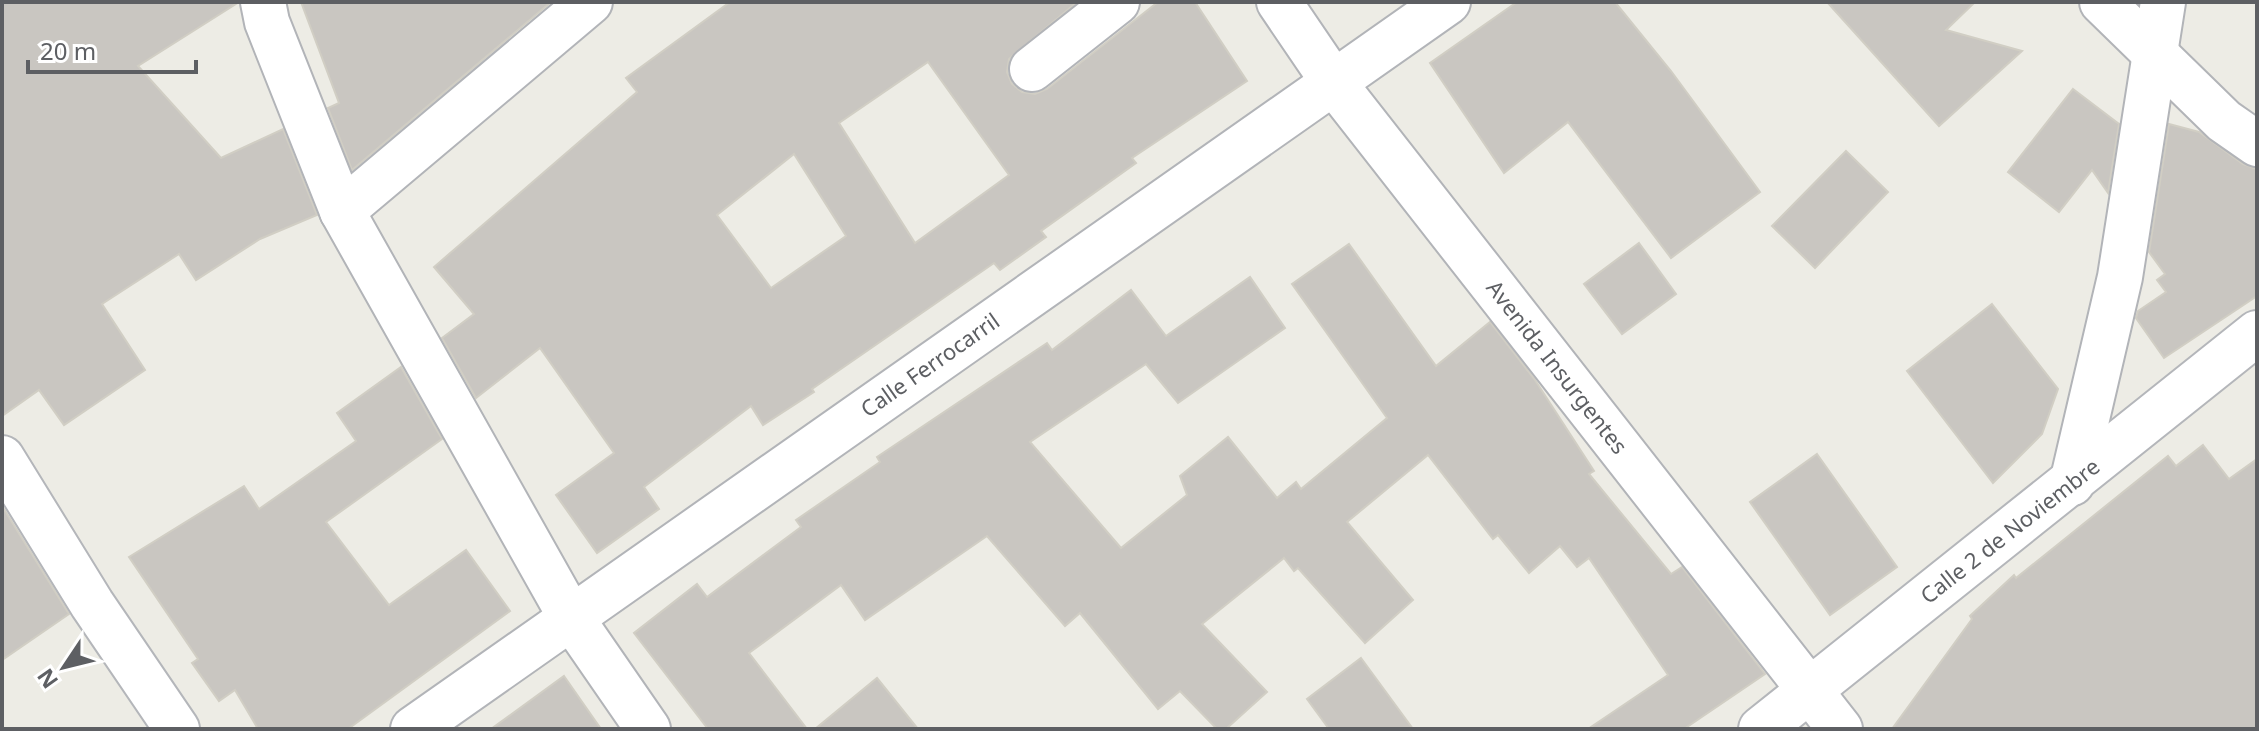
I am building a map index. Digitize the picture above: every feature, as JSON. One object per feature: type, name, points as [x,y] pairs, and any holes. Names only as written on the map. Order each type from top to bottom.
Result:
[{"type":"street","points":[[263,2],[267,22],[342,211],[570,616],[648,729]]},
{"type":"street","points":[[342,211],[590,2]]},
{"type":"street","points":[[1032,69],[1117,2]]},
{"type":"street","name":"Avenida Insurgentes","points":[[1279,2],[1334,83],[1840,729]]},
{"type":"street","name":"Calle Ferrocarril","points":[[413,729],[1448,2]]},
{"type":"street","points":[[2102,2],[2224,121],[2257,144]]},
{"type":"street","points":[[2072,483],[2120,277],[2163,2]]},
{"type":"street","name":"Calle 2 de Noviembre","points":[[1761,729],[2257,333]]},
{"type":"street","points":[[2,458],[92,604],[177,729]]},
{"type":"building","points":[[2,2],[239,2],[138,66],[221,158],[283,129],[317,215],[260,239],[196,280],[179,254],[102,304],[145,370],[64,425],[39,390],[2,416]]},
{"type":"building","points":[[301,2],[551,2],[352,170],[328,108],[339,103]]},
{"type":"building","points":[[730,2],[1077,2],[1009,59],[1007,72],[1012,84],[1022,92],[1035,94],[1047,89],[1158,2],[1195,2],[1247,81],[1132,158],[1136,163],[1041,231],[1046,237],[1000,270],[994,263],[812,389],[814,392],[763,425],[751,406],[644,487],[659,509],[597,553],[556,495],[614,453],[540,348],[476,398],[442,338],[474,314],[434,267],[637,92],[626,78]],"holes":[[[928,62],[1009,175],[915,243],[839,123]],[[794,154],[846,236],[771,288],[717,215]]]},
{"type":"building","points":[[1517,2],[1615,2],[1671,71],[1760,192],[1671,258],[1568,122],[1504,173],[1430,63]]},
{"type":"building","points":[[1827,2],[1975,2],[1946,30],[2022,51],[1939,126]]},
{"type":"building","points":[[2073,89],[2119,124],[2108,193],[2092,170],[2059,212],[2008,172]]},
{"type":"building","points":[[2169,124],[2199,132],[2243,164],[2257,169],[2257,296],[2164,358],[2136,318],[2138,311],[2166,292],[2157,280],[2165,274],[2149,252]]},
{"type":"building","points":[[1846,151],[1888,192],[1815,268],[1772,226]]},
{"type":"building","points":[[1639,243],[1676,294],[1622,334],[1584,284]]},
{"type":"building","points":[[1349,244],[1436,366],[1490,322],[1535,380],[1594,471],[1589,474],[1671,574],[1682,567],[1765,674],[1684,729],[1588,729],[1668,675],[1589,558],[1577,567],[1560,546],[1529,573],[1498,535],[1493,539],[1428,455],[1347,522],[1413,600],[1365,643],[1298,568],[1294,571],[1284,558],[1202,624],[1267,692],[1226,729],[1217,729],[1180,691],[1158,709],[1080,613],[1065,626],[987,536],[865,620],[841,585],[749,653],[807,729],[708,729],[634,633],[697,584],[707,597],[801,527],[796,520],[880,462],[877,457],[1047,343],[1052,350],[1131,290],[1166,336],[1250,277],[1285,328],[1178,403],[1146,364],[1030,442],[1121,548],[1187,495],[1180,476],[1228,437],[1277,498],[1296,482],[1301,489],[1387,418],[1292,284]]},
{"type":"building","points":[[1992,304],[2058,389],[2042,434],[1993,483],[1907,371]]},
{"type":"building","points":[[401,367],[442,439],[326,522],[389,605],[466,550],[510,611],[348,729],[258,729],[235,690],[219,701],[192,663],[198,659],[129,557],[244,486],[259,509],[356,441],[337,413]]},
{"type":"building","points":[[2203,445],[2229,479],[2257,459],[2257,729],[1892,729],[1972,619],[1970,616],[2014,575],[2016,578],[2168,456],[2176,466]]},
{"type":"building","points":[[1817,454],[1897,567],[1830,615],[1750,502]]},
{"type":"building","points":[[2,506],[69,614],[2,660]]},
{"type":"building","points":[[1361,658],[1413,729],[1329,729],[1307,699]]},
{"type":"building","points":[[564,676],[601,729],[491,729]]},
{"type":"building","points":[[877,678],[918,729],[815,729]]}]
